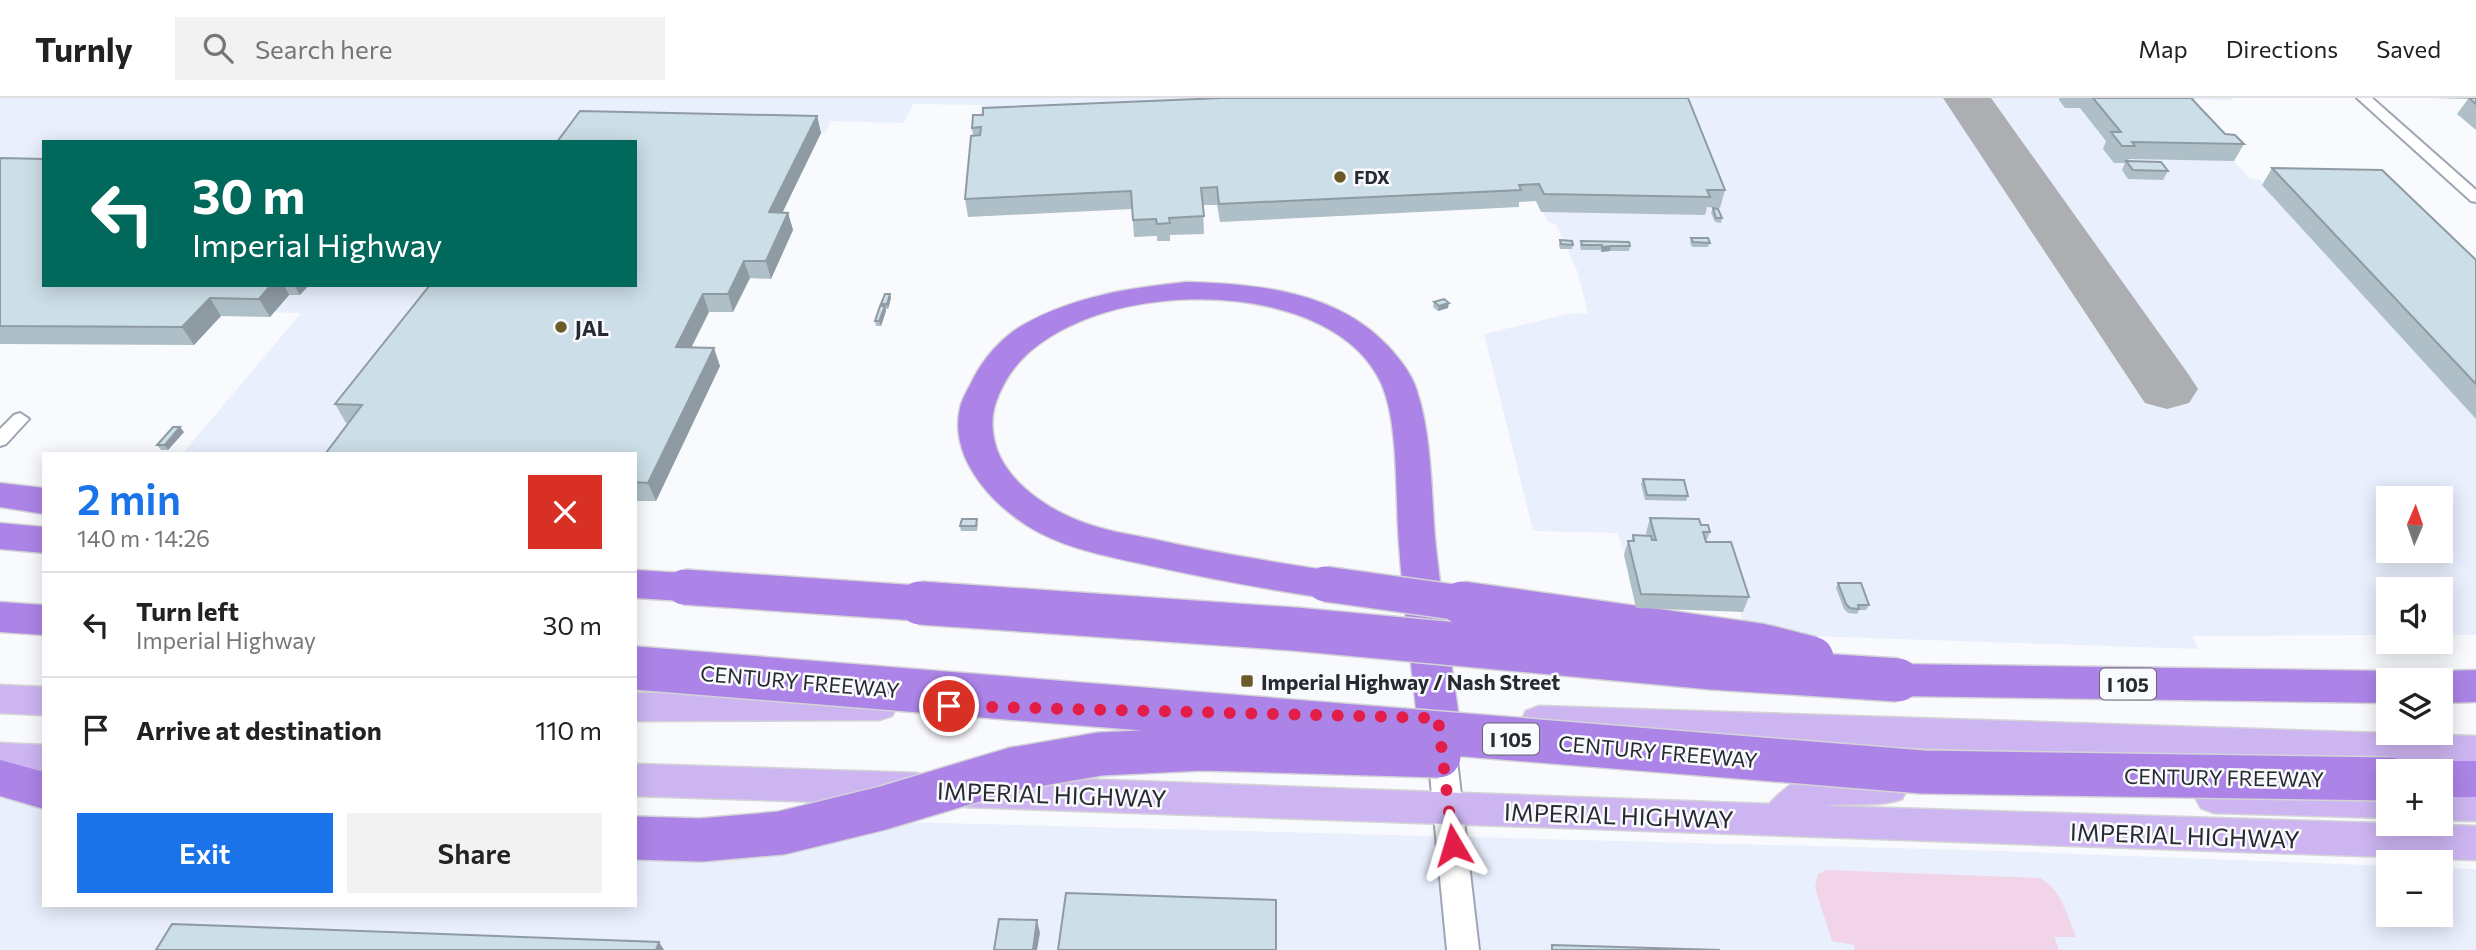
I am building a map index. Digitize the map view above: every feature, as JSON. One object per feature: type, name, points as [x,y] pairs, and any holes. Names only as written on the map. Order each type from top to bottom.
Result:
[{"type":"highway","points":[[1438,718],[1417,543],[1406,420],[1397,379],[1365,341],[1330,316],[1287,300],[1237,292],[1184,289],[1126,297],[1081,309],[1038,330],[1003,357],[982,387],[975,415],[977,448],[993,478],[1022,505],[1062,529],[1211,566],[1760,645],[1898,680]]},
{"type":"highway","points":[[0,495],[42,501]]},
{"type":"highway","points":[[0,536],[42,540]]},
{"type":"highway","name":"I 105","points":[[637,584],[1294,629],[1712,668],[1898,680],[2376,687]]},
{"type":"highway","points":[[0,617],[42,620]]},
{"type":"highway","name":"CENTURY FREEWAY","points":[[637,668],[1923,772],[2376,794]]},
{"type":"highway","points":[[2453,687],[2476,686]]},
{"type":"highway","points":[[637,838],[701,840],[781,833],[883,808],[1013,769],[1100,754],[1202,749],[1923,772]]},
{"type":"highway","points":[[0,778],[42,790]]},
{"type":"highway","points":[[2453,779],[2476,779]]},
{"type":"main road","points":[[0,699],[42,701]]},
{"type":"main road","points":[[637,707],[922,705],[1438,718],[2476,751]]},
{"type":"main road","points":[[0,758],[42,760]]},
{"type":"main road","name":"IMPERIAL HIGHWAY","points":[[637,780],[2476,843]]},
{"type":"main road","points":[[1778,821],[1804,793],[1849,787],[2376,794]]},
{"type":"main road","points":[[2453,804],[2476,805]]},
{"type":"street","points":[[2364,98],[2476,198]]},
{"type":"street","points":[[0,440],[20,419]]},
{"type":"street","points":[[1438,718],[1463,950]]},
{"type":"street","points":[[2322,747],[2376,792]]},
{"type":"street","points":[[2382,836],[2382,841]]},
{"type":"shaded area","points":[[0,98],[2231,98],[2233,100],[2178,99],[2250,179],[2260,180],[2268,187],[2476,294],[2476,635],[2453,635],[2453,577],[2376,577],[2376,635],[2192,636],[2198,649],[1747,634],[1724,560],[1626,557],[1617,533],[1533,531],[1484,334],[1568,314],[1588,313],[1578,273],[1556,224],[1548,222],[1533,193],[980,114],[981,105],[913,104],[904,123],[831,121],[825,133],[634,140],[42,140],[42,240],[0,240]]},
{"type":"shaded area","points":[[288,287],[477,287],[359,452],[184,452],[301,313],[266,312]]},
{"type":"shaded area","points":[[0,798],[42,800],[42,907],[637,907],[637,815],[2002,851],[2376,865],[2376,927],[2453,927],[2453,868],[2476,869],[2476,950],[0,950]]},
{"type":"shaded area","points":[[1826,870],[2040,878],[2059,896],[2076,937],[2054,937],[2059,950],[1855,950],[1854,945],[1832,941],[1815,888],[1818,874]]},
{"type":"building","name":"FDX","points":[[1222,98],[1688,98],[1725,190],[1707,190],[1710,197],[1544,194],[1539,184],[1519,185],[1521,190],[1219,204],[1217,187],[1201,188],[1204,216],[1169,218],[1170,223],[1157,224],[1156,219],[1133,220],[1131,191],[965,199],[971,136],[980,135],[981,127],[972,128],[973,115],[983,115],[983,108]]},
{"type":"building","points":[[2093,98],[2191,98],[2225,134],[2235,135],[2244,144],[2132,142],[2135,146],[2122,146],[2111,132],[2121,132]]},
{"type":"building","name":"JAL","points":[[580,111],[817,116],[769,212],[788,213],[766,261],[744,261],[728,294],[703,294],[676,347],[714,348],[648,483],[637,482],[637,452],[327,452],[362,405],[335,404],[428,287],[637,287],[637,140],[558,140]]},
{"type":"building","points":[[0,159],[42,159],[42,287],[269,287],[259,299],[210,298],[182,327],[0,326]]},
{"type":"building","points":[[2126,161],[2161,162],[2168,171],[2133,170]]},
{"type":"building","points":[[2272,168],[2382,170],[2476,260],[2476,384]]},
{"type":"building","points":[[1713,208],[1718,209],[1722,218],[1716,218]]},
{"type":"building","points":[[1691,238],[1708,238],[1710,243],[1693,242]]},
{"type":"building","points":[[1560,240],[1572,241],[1573,245],[1561,244]]},
{"type":"building","points":[[1581,241],[1629,242],[1630,246],[1582,245]]},
{"type":"building","points":[[885,294],[890,294],[887,304],[881,304]]},
{"type":"building","points":[[1444,299],[1449,303],[1439,306],[1434,302]]},
{"type":"building","points":[[880,306],[885,306],[879,321],[875,321]]},
{"type":"building","points":[[173,427],[180,427],[165,445],[157,445]]},
{"type":"building","points":[[1643,479],[1684,480],[1688,496],[1647,495]]},
{"type":"building","points":[[1650,518],[1699,519],[1701,525],[1708,525],[1710,532],[1703,532],[1706,542],[1731,542],[1749,597],[1641,594],[1628,541],[1634,541],[1633,535],[1651,536],[1652,540],[1656,540]]},
{"type":"building","points":[[962,519],[977,519],[976,526],[960,526]]},
{"type":"building","points":[[1838,583],[1861,583],[1869,605],[1858,605],[1859,609],[1850,608]]},
{"type":"building","points":[[1066,893],[1276,900],[1276,950],[1058,950]]},
{"type":"building","points":[[999,919],[1037,920],[1033,950],[994,950]]},
{"type":"building","points":[[172,924],[659,942],[656,950],[156,950]]},
{"type":"building","points":[[1552,945],[1720,950],[1552,950]]},
{"type":"taxiway","points":[[1967,98],[2167,389]]},
{"type":"place","name":"FDX","points":[[1340,177]]},
{"type":"place","name":"JAL","points":[[561,327]]},
{"type":"place","name":"Imperial Highway / Nash Street","points":[[1247,681]]},
{"type":"route","points":[[949,706],[1438,718],[1453,845]]}]
